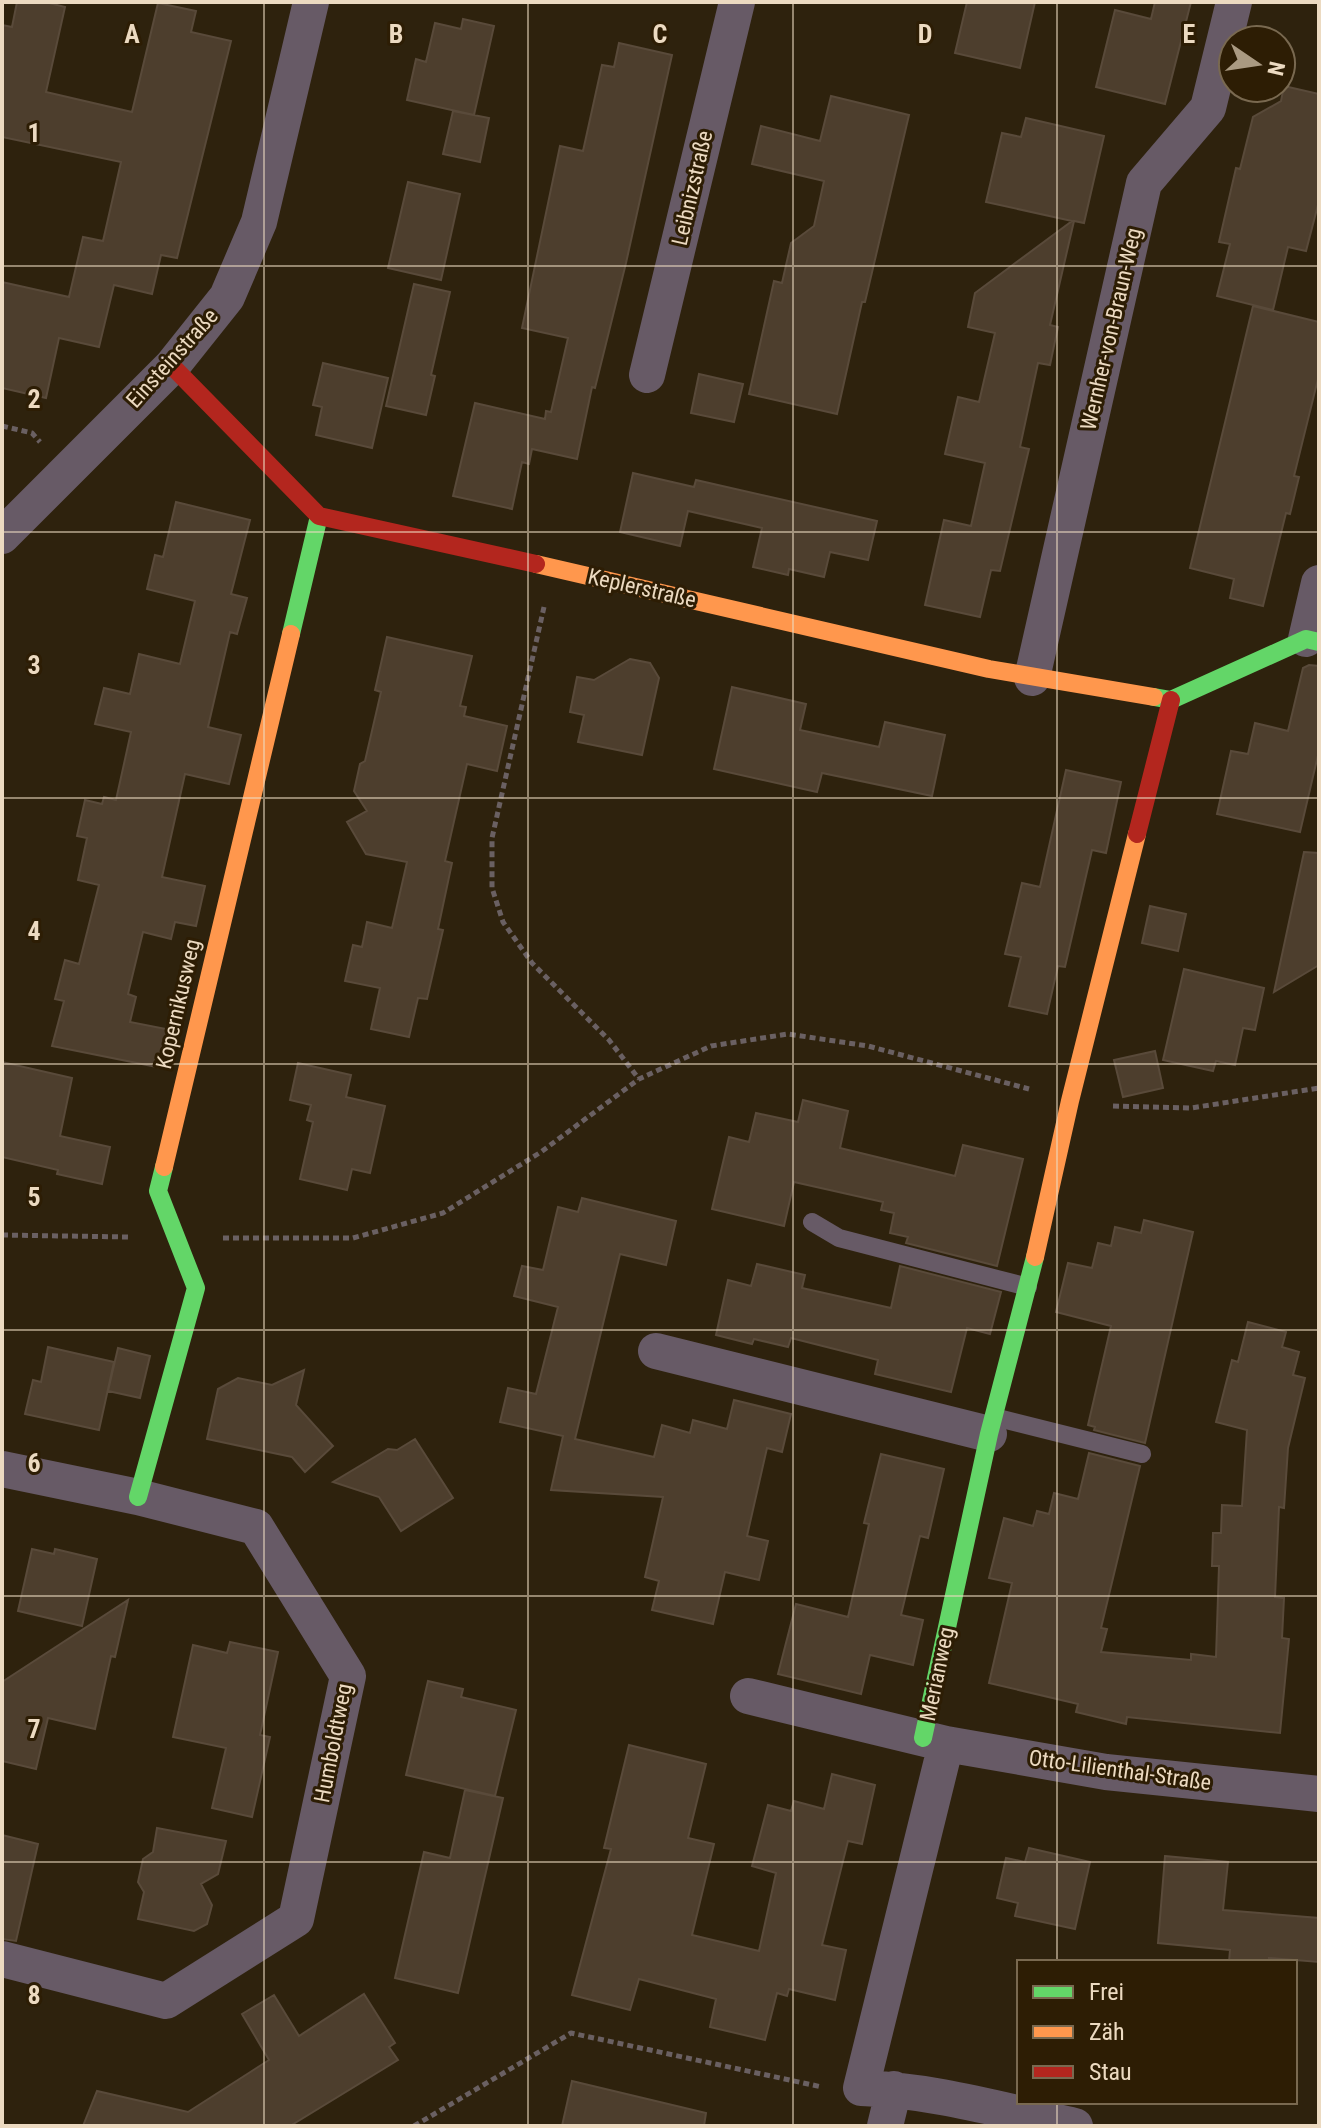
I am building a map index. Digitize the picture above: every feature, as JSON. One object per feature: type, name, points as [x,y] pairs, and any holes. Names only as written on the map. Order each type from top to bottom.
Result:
[{"type":"street","name":"Einsteinstraße","points":[[2,536],[172,366],[227,297],[259,222],[311,2]]},
{"type":"street","name":"Leibnizstraße","points":[[647,375],[737,2]]},
{"type":"street","name":"Wernher-von-Braun-Weg","points":[[1032,678],[1144,183],[1208,108],[1234,2]]},
{"type":"street","points":[[172,366],[319,516]]},
{"type":"street","name":"Keplerstraße","points":[[319,516],[1032,678],[1171,700]]},
{"type":"street","name":"Kopernikusweg","points":[[138,1497],[196,1288],[158,1191],[319,516]]},
{"type":"street","points":[[1070,1101],[1171,700],[1312,641],[1319,583]]},
{"type":"street","name":"Merianweg","points":[[885,2126],[878,2089],[934,1741],[991,1425],[1028,1287],[1070,1101]]},
{"type":"street","points":[[656,1351],[991,1425]]},
{"type":"street","name":"Humboldtweg","points":[[2,1469],[138,1497],[256,1527],[348,1676],[296,1919],[166,2001],[2,1959]]},
{"type":"street","name":"Merianweg","points":[[748,1696],[934,1741]]},
{"type":"street","name":"Otto-Lilienthal-Straße","points":[[934,1741],[1106,1772],[1319,1794]]},
{"type":"street","points":[[878,2089],[1075,2126]]},
{"type":"lane","points":[[812,1222],[839,1238],[1028,1287]]},
{"type":"lane","points":[[991,1425],[1142,1454]]},
{"type":"path","points":[[555,568],[492,838],[492,888],[503,922],[532,963],[609,1040],[639,1079]]},
{"type":"path","points":[[2,1235],[353,1238],[443,1213],[541,1152],[639,1079],[711,1046],[788,1034],[868,1046],[1070,1101],[1103,1106],[1191,1108],[1319,1088]]},
{"type":"path","points":[[414,2126],[571,2033],[812,2086],[878,2089]]},
{"type":"building","points":[[17,2],[45,2],[65,7],[46,92],[132,112],[158,3],[196,11],[191,32],[231,41],[177,258],[161,255],[152,294],[114,285],[99,347],[59,338],[46,398],[2,388],[2,282],[69,297],[83,237],[103,241],[121,162],[2,137],[2,25],[12,27]]},
{"type":"building","points":[[967,2],[1035,2],[1020,68],[955,53]]},
{"type":"building","points":[[1155,2],[1191,2],[1165,104],[1096,87],[1115,10],[1151,19]]},
{"type":"building","points":[[463,19],[494,26],[474,115],[407,100],[416,59],[426,62],[435,23],[461,29]]},
{"type":"building","points":[[619,43],[672,55],[626,263],[595,388],[592,387],[577,459],[532,449],[529,464],[522,462],[512,509],[453,496],[475,403],[545,419],[546,411],[551,412],[568,338],[522,328],[560,146],[583,151],[602,65],[614,67]]},
{"type":"building","points":[[1297,89],[1319,94],[1319,201],[1306,251],[1288,247],[1273,310],[1217,296],[1230,244],[1219,242],[1236,168],[1240,169],[1253,117],[1276,104],[1297,104]]},
{"type":"building","points":[[831,96],[909,115],[837,414],[749,394],[774,281],[782,283],[791,243],[814,226],[824,181],[752,164],[761,126],[820,141]]},
{"type":"building","points":[[453,111],[489,118],[480,162],[443,154]]},
{"type":"building","points":[[1026,118],[1104,136],[1084,223],[1074,221],[1050,325],[1058,327],[1050,365],[1038,363],[1020,447],[1029,449],[1000,571],[991,570],[980,617],[925,605],[944,520],[971,526],[985,463],[945,454],[958,397],[979,402],[995,333],[968,327],[975,293],[1072,221],[986,202],[1002,133],[1021,137]]},
{"type":"building","points":[[408,182],[460,194],[441,280],[388,268]]},
{"type":"building","points":[[414,284],[450,292],[431,375],[435,376],[426,415],[386,406]]},
{"type":"building","points":[[1253,306],[1319,322],[1319,375],[1294,476],[1299,477],[1290,514],[1286,513],[1263,606],[1230,598],[1234,579],[1190,568]]},
{"type":"building","points":[[323,363],[388,378],[372,448],[316,435],[322,407],[313,405]]},
{"type":"building","points":[[699,374],[743,384],[734,422],[691,413]]},
{"type":"building","points":[[633,473],[694,487],[696,480],[877,521],[868,560],[830,552],[824,577],[789,569],[788,575],[753,567],[762,528],[688,511],[680,546],[620,532]]},
{"type":"building","points":[[176,502],[250,520],[231,594],[247,598],[237,634],[230,632],[208,727],[241,735],[229,784],[185,774],[162,877],[205,886],[196,926],[175,922],[171,939],[143,932],[128,994],[136,997],[130,1022],[171,1030],[162,1068],[52,1046],[64,1001],[55,999],[65,960],[79,964],[99,885],[78,880],[87,838],[77,836],[85,800],[102,804],[104,797],[116,800],[131,732],[95,724],[104,688],[130,694],[139,654],[180,664],[195,601],[147,589],[155,555],[163,557]]},
{"type":"building","points":[[387,637],[472,656],[460,706],[466,707],[464,716],[507,726],[497,771],[467,764],[445,861],[452,863],[438,929],[443,930],[427,999],[418,998],[409,1037],[371,1029],[380,988],[345,981],[353,945],[362,947],[367,922],[392,928],[407,862],[366,854],[347,822],[367,811],[354,791],[360,764],[365,761],[381,692],[375,690]]},
{"type":"building","points":[[630,659],[650,663],[659,678],[642,755],[578,742],[584,715],[570,712],[577,677],[594,680]]},
{"type":"building","points":[[1319,666],[1319,751],[1300,832],[1217,814],[1231,751],[1248,754],[1255,723],[1288,731],[1303,668]]},
{"type":"building","points":[[732,687],[806,704],[800,730],[879,747],[885,722],[945,735],[932,796],[822,773],[817,792],[714,769]]},
{"type":"building","points":[[1066,770],[1121,782],[1106,853],[1092,850],[1065,967],[1058,966],[1047,1014],[1009,1006],[1021,957],[1005,954],[1022,883],[1040,887]]},
{"type":"building","points":[[1304,852],[1319,853],[1319,965],[1274,992]]},
{"type":"building","points":[[1150,906],[1186,914],[1178,951],[1142,943]]},
{"type":"building","points":[[1184,969],[1264,988],[1255,1030],[1243,1028],[1235,1065],[1216,1061],[1213,1071],[1163,1060]]},
{"type":"building","points":[[1155,1051],[1163,1088],[1123,1097],[1114,1060]]},
{"type":"building","points":[[2,1062],[72,1078],[60,1136],[110,1147],[102,1184],[2,1157]]},
{"type":"building","points":[[298,1063],[351,1075],[346,1097],[385,1106],[370,1173],[352,1169],[347,1190],[300,1179],[313,1122],[307,1120],[311,1105],[290,1100]]},
{"type":"building","points":[[803,1100],[848,1111],[840,1148],[955,1176],[963,1145],[1023,1159],[997,1266],[906,1243],[908,1237],[890,1233],[894,1213],[881,1210],[883,1202],[794,1182],[784,1226],[712,1209],[729,1137],[749,1142],[756,1113],[798,1122]]},
{"type":"building","points":[[582,1198],[676,1221],[666,1265],[620,1254],[575,1439],[654,1457],[662,1425],[690,1433],[693,1420],[727,1429],[734,1400],[791,1414],[782,1452],[767,1448],[747,1536],[768,1541],[759,1580],[725,1572],[713,1624],[652,1610],[659,1581],[645,1577],[663,1497],[551,1490],[563,1436],[500,1422],[508,1388],[536,1394],[558,1307],[514,1296],[522,1266],[543,1270],[558,1207],[578,1212]]},
{"type":"building","points":[[1144,1220],[1193,1232],[1145,1443],[1094,1430],[1095,1427],[1088,1425],[1111,1326],[1056,1312],[1068,1263],[1092,1268],[1098,1243],[1111,1246],[1115,1227],[1141,1233]]},
{"type":"building","points":[[757,1264],[805,1275],[802,1288],[891,1308],[900,1266],[1001,1292],[990,1334],[967,1328],[951,1392],[875,1374],[878,1360],[791,1338],[788,1347],[754,1339],[752,1344],[716,1335],[728,1280],[751,1286]]},
{"type":"building","points":[[1248,1322],[1286,1332],[1282,1347],[1299,1352],[1293,1375],[1305,1378],[1288,1448],[1284,1508],[1279,1507],[1275,1597],[1284,1598],[1282,1638],[1289,1639],[1280,1733],[1127,1717],[1126,1724],[1076,1712],[1078,1704],[989,1683],[1012,1583],[989,1578],[1004,1518],[1033,1526],[1037,1511],[1049,1514],[1054,1493],[1078,1499],[1089,1453],[1140,1466],[1101,1628],[1107,1629],[1101,1652],[1191,1660],[1191,1654],[1216,1657],[1219,1566],[1212,1566],[1213,1533],[1221,1533],[1222,1505],[1242,1506],[1247,1430],[1216,1422],[1232,1360],[1238,1362]]},
{"type":"building","points":[[48,1347],[114,1362],[99,1430],[25,1414],[33,1380],[41,1382]]},
{"type":"building","points":[[118,1348],[150,1356],[140,1398],[108,1391]]},
{"type":"building","points":[[304,1370],[296,1405],[333,1446],[305,1472],[292,1457],[207,1439],[218,1389],[238,1378],[272,1385]]},
{"type":"building","points":[[415,1439],[453,1498],[401,1531],[379,1497],[333,1482],[388,1449],[397,1450]]},
{"type":"building","points":[[881,1454],[944,1469],[928,1538],[920,1536],[901,1615],[923,1620],[913,1665],[870,1655],[861,1694],[778,1674],[796,1604],[848,1617],[869,1524],[864,1523]]},
{"type":"building","points":[[32,1549],[54,1554],[55,1549],[97,1559],[82,1626],[18,1611]]},
{"type":"building","points":[[128,1600],[115,1657],[111,1656],[95,1729],[48,1718],[36,1769],[2,1761],[2,1682]]},
{"type":"building","points":[[230,1642],[278,1652],[260,1735],[270,1737],[252,1817],[212,1808],[226,1748],[173,1737],[193,1645],[227,1653]]},
{"type":"building","points":[[428,1681],[463,1689],[461,1697],[516,1710],[495,1796],[406,1775]]},
{"type":"building","points":[[629,1745],[706,1764],[688,1838],[714,1844],[692,1935],[759,1951],[776,1873],[752,1866],[768,1805],[791,1811],[794,1801],[824,1809],[832,1774],[875,1785],[862,1844],[848,1841],[822,1945],[846,1950],[835,2000],[789,1989],[787,1996],[777,1993],[765,2040],[710,2027],[716,1999],[639,1979],[630,2010],[572,1995],[611,1849],[604,1848]]},
{"type":"building","points":[[465,1790],[503,1798],[458,1993],[395,1978],[424,1852],[450,1858]]},
{"type":"building","points":[[157,1828],[226,1841],[218,1874],[201,1884],[212,1905],[207,1924],[194,1931],[138,1919],[144,1892],[138,1882],[143,1859],[153,1852]]},
{"type":"building","points":[[2,1835],[38,1844],[16,1941],[2,1939]]},
{"type":"building","points":[[1029,1848],[1090,1862],[1075,1929],[1015,1916],[1018,1903],[997,1898],[1006,1858],[1025,1862]]},
{"type":"building","points":[[1165,1856],[1228,1862],[1223,1910],[1319,1918],[1319,1962],[1269,1958],[1229,1960],[1230,1950],[1158,1943]]},
{"type":"building","points":[[364,1994],[395,2043],[389,2047],[398,2060],[290,2126],[83,2126],[97,2091],[188,2112],[269,2060],[242,2014],[274,1995],[299,2036]]},
{"type":"building","points":[[572,2081],[706,2113],[704,2126],[562,2126]]},
{"type":"traffic: fast","points":[[291,634],[319,516]]},
{"type":"traffic: fast","points":[[1154,697],[1171,700],[1306,639],[1319,642]]},
{"type":"traffic: fast","points":[[138,1497],[196,1288],[158,1191],[164,1167]]},
{"type":"traffic: fast","points":[[923,1738],[989,1434],[1035,1257]]},
{"type":"traffic: slow","points":[[536,564],[989,669],[1154,697]]},
{"type":"traffic: slow","points":[[164,1167],[291,634]]},
{"type":"traffic: slow","points":[[1035,1257],[1070,1101],[1137,834]]},
{"type":"traffic: jam","points":[[172,366],[319,516],[536,564]]},
{"type":"traffic: jam","points":[[1137,834],[1171,700]]}]
